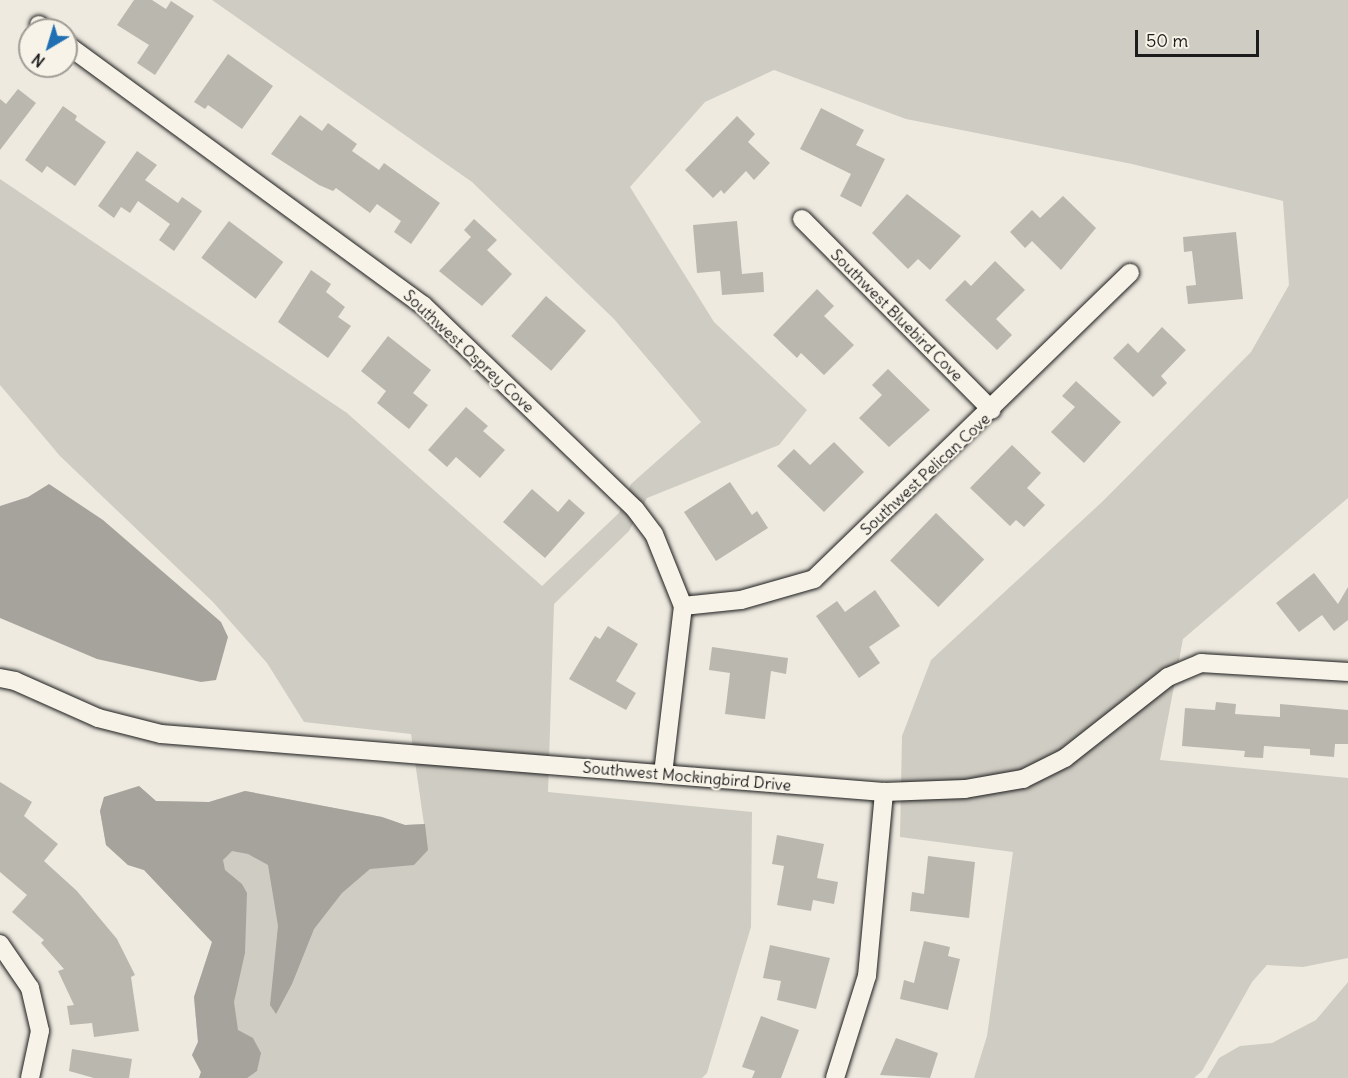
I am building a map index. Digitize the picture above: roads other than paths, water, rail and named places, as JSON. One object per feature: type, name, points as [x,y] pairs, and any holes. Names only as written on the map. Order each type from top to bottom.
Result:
[{"type":"street","name":"Southwest Osprey Cove","points":[[78,53],[423,305],[635,509],[654,534],[683,606],[663,773]]},
{"type":"street","name":"Southwest Bluebird Cove","points":[[802,219],[993,410]]},
{"type":"street","name":"Southwest Pelican Cove","points":[[683,606],[741,600],[814,579],[993,410],[1130,273]]},
{"type":"street","name":"Southwest Mockingbird Drive","points":[[0,678],[15,681],[98,718],[162,734],[884,792],[965,789],[1023,779],[1065,758],[1168,677],[1201,663],[1348,672]]},
{"type":"street","points":[[834,1078],[867,976],[884,792]]},
{"type":"street","points":[[0,944],[30,988],[40,1031],[30,1078]]}]
